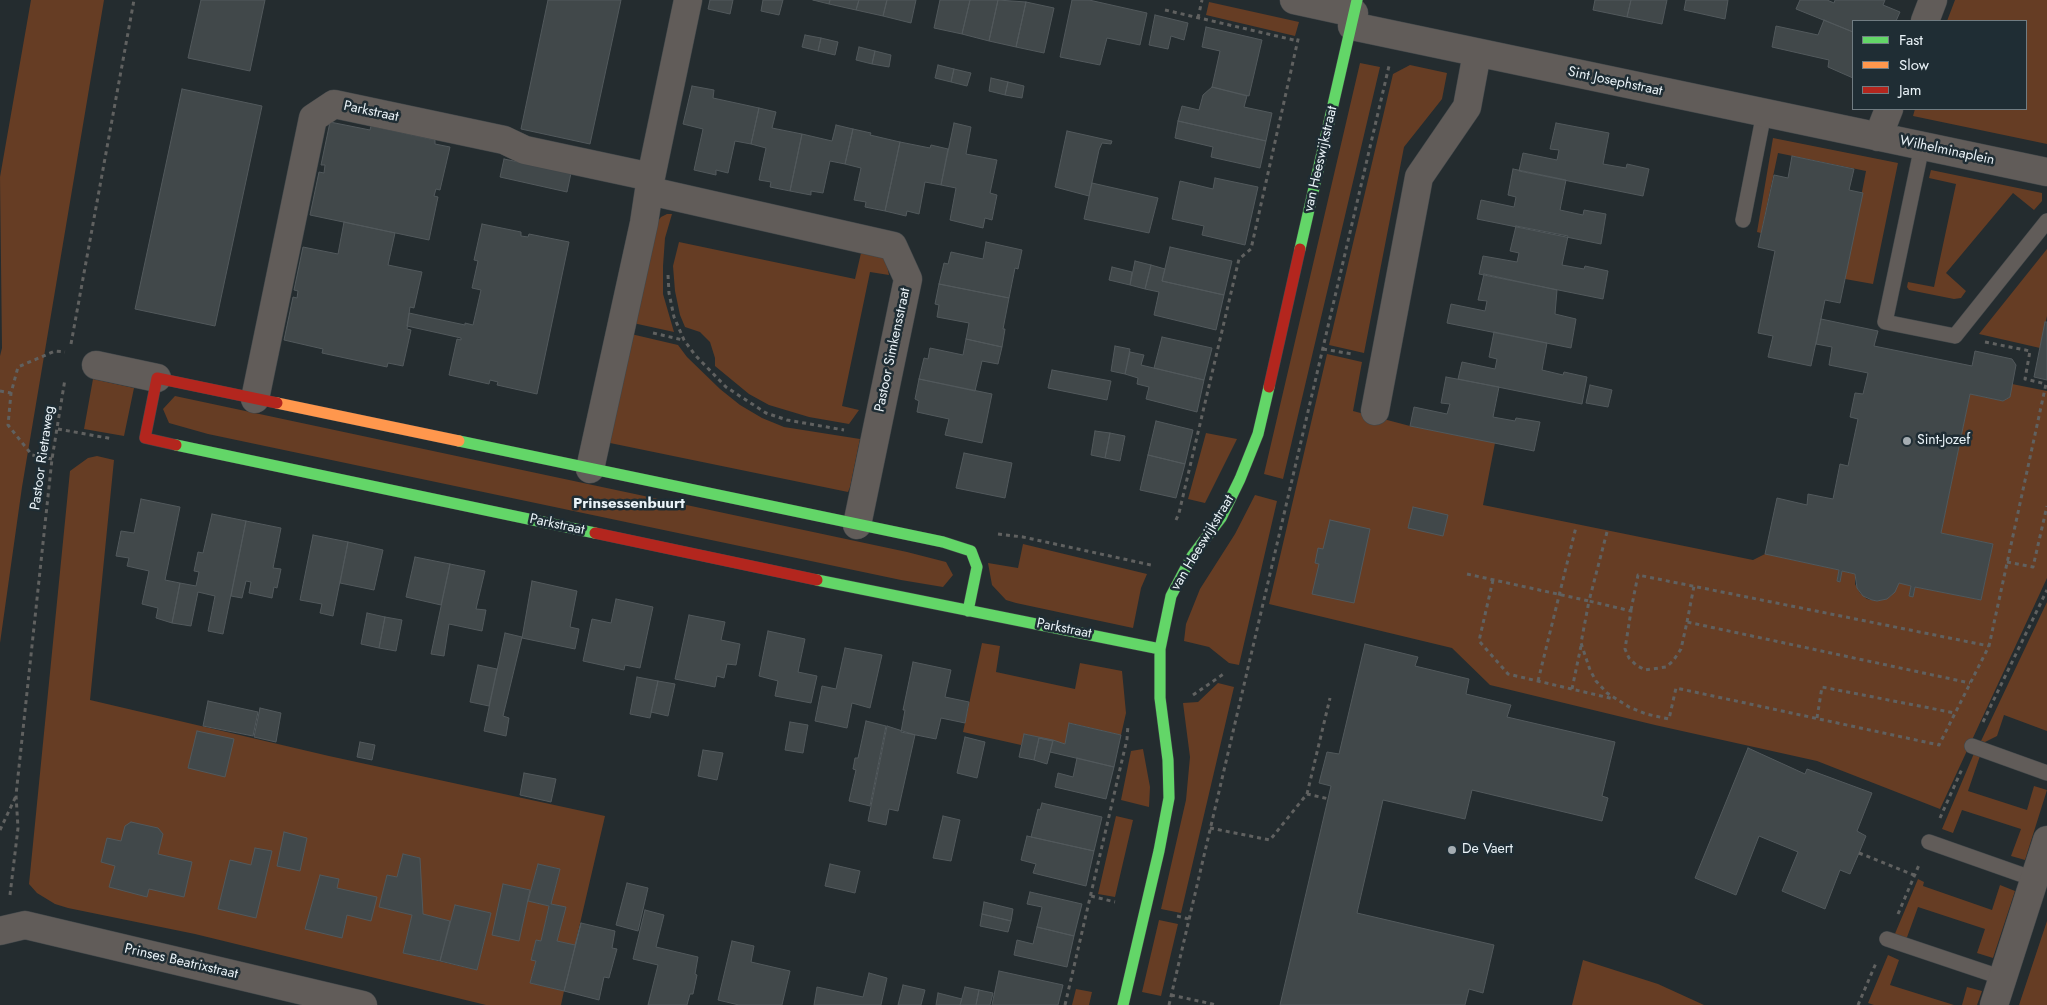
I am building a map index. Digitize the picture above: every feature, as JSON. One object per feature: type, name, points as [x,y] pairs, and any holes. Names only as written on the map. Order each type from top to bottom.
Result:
[{"type":"street","points":[[590,468],[688,0]]},
{"type":"street","points":[[1925,20],[1933,0]]},
{"type":"street","name":"Sint Josephstraat","points":[[1300,1],[1354,13],[1396,36],[1878,137]]},
{"type":"street","name":"van Heeswijkstraat","points":[[1123,1005],[1159,851],[1169,798],[1168,760],[1160,698],[1160,649],[1171,596],[1192,556],[1221,518],[1240,480],[1258,434],[1354,13]]},
{"type":"street","points":[[1375,411],[1419,177],[1467,107],[1477,53]]},
{"type":"street","name":"Parkstraat","points":[[256,399],[313,118],[334,104],[504,140],[525,150],[651,184]]},
{"type":"street","name":"Wilhelminaplein","points":[[1889,110],[1878,137],[2047,172]]},
{"type":"street","name":"Pastoor Simkensstraat","points":[[651,184],[893,246],[908,279],[857,524]]},
{"type":"street","points":[[96,365],[943,542],[970,551],[976,567],[968,611]]},
{"type":"street","points":[[145,438],[157,378]]},
{"type":"street","name":"Parkstraat","points":[[145,438],[968,611],[1160,649]]},
{"type":"street","points":[[1994,1005],[2047,840]]},
{"type":"street","name":"Prinses Beatrixstraat","points":[[0,931],[25,925],[363,1005]]},
{"type":"lane","points":[[1743,220],[1764,113]]},
{"type":"lane","points":[[1922,146],[1885,322],[1955,336],[2047,221]]},
{"type":"lane","points":[[1972,746],[2047,773]]},
{"type":"lane","points":[[1929,842],[2034,879]]},
{"type":"lane","points":[[1887,939],[2003,978]]},
{"type":"path","name":"Pastoor Rietraweg","points":[[9,901],[18,828],[16,795],[52,459],[134,0]]},
{"type":"path","points":[[1198,18],[1202,0]]},
{"type":"path","points":[[1175,522],[1180,513],[1239,259],[1251,249],[1298,41],[1300,1]]},
{"type":"path","points":[[1165,10],[1298,41]]},
{"type":"path","points":[[1169,1005],[1396,36]]},
{"type":"path","points":[[668,266],[669,294],[674,317],[684,340],[695,355],[726,387],[766,413],[786,420],[876,434]]},
{"type":"path","points":[[1492,580],[1478,641],[1508,674],[1617,700],[1646,714],[1669,719],[1676,688],[1939,745],[1989,646],[2045,397],[2046,384],[2024,379],[2030,351],[1955,336]]},
{"type":"path","points":[[52,459],[32,455],[8,425],[11,393],[18,367],[55,351],[70,353],[96,365]]},
{"type":"path","points":[[0,391],[11,393]]},
{"type":"path","points":[[58,429],[122,441],[145,438]]},
{"type":"path","points":[[2007,562],[2032,567],[2047,506]]},
{"type":"path","points":[[1538,681],[1576,527]]},
{"type":"path","points":[[1572,689],[1589,601],[1607,532]]},
{"type":"path","points":[[970,551],[987,533],[1023,537],[1151,565]]},
{"type":"path","points":[[1148,573],[1156,556]]},
{"type":"path","points":[[1467,574],[1631,611]]},
{"type":"path","points":[[1694,586],[1681,649],[1673,661],[1666,667],[1645,670],[1636,665],[1629,658],[1625,649],[1638,575],[1694,586],[1989,646]]},
{"type":"path","points":[[1858,1005],[1972,746],[2047,590]]},
{"type":"path","points":[[1687,622],[1970,683]]},
{"type":"path","points":[[1581,643],[1584,656],[1596,681],[1617,700]]},
{"type":"path","points":[[1817,718],[1822,687],[1955,713]]},
{"type":"path","points":[[1210,828],[1270,840],[1308,794],[1330,698]]},
{"type":"path","points":[[1065,1005],[1127,739],[1129,721]]},
{"type":"path","points":[[1308,794],[1329,799]]},
{"type":"path","points":[[0,830],[16,795]]},
{"type":"path","points":[[1859,853],[1914,875]]},
{"type":"path","points":[[1171,995],[1217,1005]]},
{"type":"shaded area","points":[[31,0],[104,0],[22,487],[0,643],[0,356],[2,348],[0,177]]},
{"type":"shaded area","points":[[1955,0],[2047,0],[2047,144],[1913,116],[1915,110],[2027,110],[2027,20],[1947,20]]},
{"type":"shaded area","points":[[1209,2],[1299,22],[1295,36],[1206,15]]},
{"type":"shaded area","points":[[1360,63],[1380,67],[1283,479],[1264,474]]},
{"type":"shaded area","points":[[1410,65],[1447,73],[1442,99],[1404,147],[1364,353],[1329,345],[1393,74]]},
{"type":"shaded area","points":[[1773,138],[1898,163],[1873,284],[1845,279],[1866,171],[1778,153],[1761,233],[1757,232]]},
{"type":"shaded area","points":[[1931,170],[2042,193],[2042,201],[2034,210],[2013,193],[1946,273],[1966,291],[1961,298],[1954,299],[1909,290],[1907,287],[1908,282],[1934,287],[1956,184],[1929,178]]},
{"type":"shaded area","points":[[672,214],[665,238],[663,294],[674,332],[633,323],[655,225],[661,217]]},
{"type":"shaded area","points":[[679,242],[855,279],[861,253],[885,255],[889,275],[870,272],[842,406],[859,410],[849,424],[809,417],[769,405],[749,394],[715,366],[715,358],[710,342],[700,332],[685,327],[680,315],[675,291],[673,266]]},
{"type":"shaded area","points":[[2047,249],[2047,316],[2040,348],[1979,334]]},
{"type":"shaded area","points":[[631,334],[678,345],[687,357],[720,389],[740,405],[762,418],[784,427],[860,439],[848,492],[610,443],[609,436]]},
{"type":"shaded area","points":[[1327,354],[1362,362],[1353,411],[1410,426],[1495,443],[1483,505],[1753,560],[1765,554],[1839,570],[1837,580],[1840,582],[1842,571],[1855,574],[1855,584],[1860,593],[1867,599],[1877,601],[1891,596],[1899,583],[1911,586],[1909,596],[1913,597],[1915,587],[1981,600],[1993,544],[1941,533],[1970,394],[2003,401],[2010,397],[2012,384],[2047,391],[2047,578],[1940,809],[1817,761],[1655,725],[1490,685],[1452,648],[1269,604]]},
{"type":"shaded area","points":[[93,379],[134,388],[124,436],[84,429]]},
{"type":"shaded area","points":[[175,396],[907,552],[946,562],[953,575],[943,587],[901,580],[208,434],[169,423],[163,409]]},
{"type":"shaded area","points":[[1206,433],[1237,439],[1205,503],[1188,499]]},
{"type":"shaded area","points":[[97,456],[114,460],[90,700],[329,756],[605,816],[575,945],[557,941],[565,908],[551,904],[560,869],[538,864],[528,901],[549,906],[541,941],[536,940],[531,959],[536,961],[530,983],[564,991],[561,1005],[486,1005],[195,934],[68,908],[55,904],[37,893],[29,884],[70,471],[88,458]],"holes":[[[403,854],[420,858],[415,913],[451,921],[455,905],[491,913],[477,970],[403,953],[412,915],[379,907],[387,875],[397,877]],[[503,884],[530,890],[519,940]]]},
{"type":"shaded area","points":[[1255,495],[1277,501],[1239,665],[1229,663],[1209,647],[1184,641],[1186,624],[1200,589],[1235,534]]},
{"type":"shaded area","points":[[1023,544],[1147,574],[1141,588],[1133,628],[1006,600],[992,585],[988,563],[1018,568]]},
{"type":"shaded area","points":[[2047,602],[2047,731],[2004,715],[1997,736],[1985,742],[1981,741]]},
{"type":"shaded area","points":[[982,643],[1000,646],[996,672],[1075,689],[1080,663],[1122,671],[1126,713],[1121,735],[1070,723],[1065,744],[1025,734],[1021,745],[963,732]]},
{"type":"shaded area","points":[[1218,683],[1234,687],[1181,913],[1161,909],[1186,800],[1190,757],[1183,703],[1198,702]]},
{"type":"shaded area","points":[[1143,749],[1150,787],[1149,807],[1121,800],[1131,751]]},
{"type":"shaded area","points":[[1975,751],[1981,753],[1968,791],[2027,810],[2034,786],[2047,790],[2025,860],[2011,856],[2021,829],[1962,810],[1953,833],[1942,829]]},
{"type":"shaded area","points":[[1116,816],[1133,820],[1115,897],[1098,894]]},
{"type":"shaded area","points":[[1918,879],[1924,882],[1923,886],[1992,910],[2000,885],[2015,891],[1993,958],[1977,953],[1985,929],[1918,907],[1906,940],[1894,936]]},
{"type":"shaded area","points":[[1159,920],[1178,924],[1161,996],[1142,992]]},
{"type":"shaded area","points":[[2047,921],[2047,1005],[2019,1005]]},
{"type":"shaded area","points":[[1888,955],[1899,960],[1890,985],[1954,1005],[1874,1005],[1868,1003]]},
{"type":"shaded area","points":[[1583,960],[1658,984],[1704,1005],[1572,1005]]},
{"type":"shaded area","points":[[1967,987],[1982,991],[1977,1005],[1962,1005]]},
{"type":"shaded area","points":[[1076,989],[1092,992],[1089,1005],[1072,1005]]},
{"type":"building","points":[[201,0],[265,0],[250,71],[188,58]]},
{"type":"building","points":[[548,0],[621,0],[590,144],[521,129]]},
{"type":"building","points":[[710,0],[733,0],[730,14],[708,9]]},
{"type":"building","points":[[763,0],[783,0],[779,15],[761,11]]},
{"type":"building","points":[[813,0],[830,0],[829,4]]},
{"type":"building","points":[[830,0],[859,0],[856,10],[829,4]]},
{"type":"building","points":[[859,0],[887,0],[883,16],[856,10]]},
{"type":"building","points":[[887,0],[916,0],[911,23],[883,16]]},
{"type":"building","points":[[940,0],[970,0],[962,34],[934,28]]},
{"type":"building","points":[[970,0],[998,0],[989,41],[962,34]]},
{"type":"building","points":[[998,0],[1026,2],[1016,47],[989,41]]},
{"type":"building","points":[[1072,0],[1089,0],[1147,13],[1140,45],[1107,38],[1100,65],[1060,57]]},
{"type":"building","points":[[1595,0],[1631,0],[1627,17],[1593,10]]},
{"type":"building","points":[[1631,0],[1667,0],[1662,24],[1627,17]]},
{"type":"building","points":[[1686,0],[1728,0],[1725,19],[1684,10]]},
{"type":"building","points":[[1800,0],[1827,0],[1834,3],[1835,0],[1885,0],[1883,5],[1900,12],[1896,20],[1852,20],[1852,32],[1796,9]]},
{"type":"building","points":[[1026,2],[1054,8],[1044,53],[1016,47]]},
{"type":"building","points":[[1155,15],[1188,23],[1184,40],[1171,36],[1168,49],[1149,45]]},
{"type":"building","points":[[1824,20],[1852,32],[1852,78],[1828,67],[1829,60],[1772,47],[1776,26],[1818,35]]},
{"type":"building","points":[[1206,27],[1262,40],[1249,96],[1212,87],[1220,51],[1202,47]]},
{"type":"building","points":[[805,35],[821,38],[818,51],[802,47]]},
{"type":"building","points":[[821,38],[838,42],[835,55],[818,51]]},
{"type":"building","points":[[859,47],[875,51],[872,64],[856,60]]},
{"type":"building","points":[[875,51],[891,55],[889,67],[872,64]]},
{"type":"building","points":[[938,65],[954,69],[951,82],[935,78]]},
{"type":"building","points":[[954,69],[971,73],[967,86],[951,82]]},
{"type":"building","points":[[991,78],[1008,82],[1005,95],[989,91]]},
{"type":"building","points":[[1008,82],[1024,86],[1022,98],[1005,95]]},
{"type":"building","points":[[692,86],[714,90],[713,98],[759,108],[751,144],[735,141],[728,173],[716,170],[716,175],[694,170],[703,129],[683,124]]},
{"type":"building","points":[[1212,87],[1247,96],[1244,107],[1272,113],[1266,141],[1178,121],[1182,106],[1199,110],[1203,95]]},
{"type":"building","points":[[182,89],[262,106],[215,326],[135,309]]},
{"type":"building","points":[[759,108],[776,112],[772,128],[802,134],[790,191],[770,187],[771,182],[759,180],[766,148],[751,144]]},
{"type":"building","points":[[1178,121],[1266,141],[1260,168],[1211,157],[1213,147],[1175,138]]},
{"type":"building","points":[[330,122],[370,130],[371,126],[435,140],[435,144],[450,147],[440,190],[436,189],[434,196],[438,197],[429,240],[310,215],[319,172],[324,173],[325,165],[321,165]]},
{"type":"building","points":[[954,123],[971,127],[966,154],[997,160],[990,193],[997,195],[992,220],[985,218],[983,228],[950,220],[956,188],[941,185]]},
{"type":"building","points":[[1556,123],[1609,133],[1603,164],[1626,168],[1627,164],[1649,169],[1643,196],[1519,171],[1523,153],[1557,160],[1559,150],[1550,149]]},
{"type":"building","points":[[836,125],[853,129],[845,164],[830,161],[823,193],[811,191],[811,195],[790,191],[802,134],[832,141]]},
{"type":"building","points":[[853,129],[900,142],[885,211],[865,207],[866,202],[854,200],[861,168],[845,164]]},
{"type":"building","points":[[1067,131],[1112,141],[1111,144],[1102,143],[1099,150],[1089,196],[1055,187]]},
{"type":"building","points":[[900,142],[930,148],[931,145],[948,149],[941,185],[925,182],[919,214],[907,211],[906,216],[885,211]]},
{"type":"building","points":[[1792,156],[1854,169],[1849,190],[1863,193],[1840,303],[1825,300],[1811,366],[1768,357],[1773,336],[1758,333],[1775,251],[1758,247],[1774,175],[1788,178]]},
{"type":"building","points":[[504,159],[571,173],[567,192],[500,177]]},
{"type":"building","points":[[1513,169],[1566,180],[1560,210],[1583,215],[1584,210],[1606,214],[1601,244],[1477,219],[1481,200],[1514,207],[1516,197],[1508,195]]},
{"type":"building","points":[[1215,178],[1258,187],[1245,245],[1202,235],[1204,226],[1172,219],[1180,181],[1213,189]]},
{"type":"building","points":[[1092,183],[1158,198],[1149,233],[1084,219]]},
{"type":"building","points":[[344,222],[395,233],[388,265],[422,272],[414,308],[410,307],[407,329],[411,330],[403,366],[388,363],[387,367],[322,353],[323,349],[284,340],[293,297],[297,298],[298,291],[294,290],[303,247],[338,254]]},
{"type":"building","points":[[482,224],[521,232],[521,236],[528,237],[529,234],[569,242],[537,394],[497,385],[498,382],[490,380],[489,384],[449,375],[457,339],[461,340],[461,338],[407,326],[409,313],[473,325],[481,290],[472,288],[478,261],[474,260]]},
{"type":"building","points":[[1516,226],[1568,236],[1562,265],[1584,269],[1585,266],[1608,271],[1603,299],[1479,274],[1483,256],[1517,262],[1519,253],[1510,251]]},
{"type":"building","points":[[986,242],[1022,250],[1018,269],[1015,268],[1009,298],[939,284],[944,263],[948,264],[951,252],[983,259]]},
{"type":"building","points":[[1170,247],[1232,261],[1224,295],[1162,281]]},
{"type":"building","points":[[1135,261],[1151,265],[1145,289],[1130,285]]},
{"type":"building","points":[[1151,265],[1165,269],[1162,281],[1224,295],[1216,330],[1154,315],[1159,292],[1145,289]]},
{"type":"building","points":[[1112,267],[1132,272],[1130,285],[1109,280]]},
{"type":"building","points":[[1484,274],[1557,290],[1555,314],[1576,319],[1571,348],[1447,323],[1451,304],[1485,311],[1487,301],[1478,300]]},
{"type":"building","points":[[939,284],[1009,298],[1003,329],[1005,329],[1002,347],[966,339],[969,323],[937,317],[939,305],[935,304]]},
{"type":"building","name":"Sint-Jozef","points":[[1821,319],[1878,331],[1874,346],[1972,366],[1975,351],[2012,359],[2016,365],[2010,397],[2003,401],[1970,394],[1941,533],[1993,544],[1981,600],[1915,587],[1913,597],[1909,596],[1911,586],[1899,583],[1895,592],[1887,599],[1872,600],[1863,596],[1857,588],[1855,574],[1842,571],[1840,582],[1837,581],[1839,570],[1765,554],[1777,498],[1807,505],[1808,494],[1833,499],[1840,464],[1848,466],[1858,419],[1850,417],[1855,393],[1863,394],[1868,373],[1829,365],[1832,347],[1816,344]]},
{"type":"building","points":[[2045,322],[2047,322],[2047,380],[2034,377]]},
{"type":"building","points":[[1494,332],[1547,343],[1542,370],[1563,375],[1564,372],[1587,377],[1582,404],[1458,379],[1462,362],[1495,369],[1497,359],[1489,357]]},
{"type":"building","points":[[1162,337],[1212,348],[1204,380],[1154,368]]},
{"type":"building","points":[[966,339],[1002,347],[998,364],[982,361],[975,391],[919,379],[924,358],[928,359],[930,348],[963,355]]},
{"type":"building","points":[[1115,346],[1130,349],[1125,374],[1111,371]]},
{"type":"building","points":[[1130,352],[1144,355],[1141,365],[1204,380],[1197,412],[1146,399],[1149,387],[1137,384],[1138,378],[1125,374]]},
{"type":"building","points":[[1052,370],[1111,381],[1107,400],[1048,388]]},
{"type":"building","points":[[1446,377],[1499,387],[1493,417],[1515,421],[1516,418],[1540,422],[1534,451],[1410,426],[1414,407],[1447,414],[1450,404],[1441,403]]},
{"type":"building","points":[[919,379],[992,394],[982,443],[945,435],[949,419],[917,412],[919,401],[915,399]]},
{"type":"building","points":[[1590,385],[1612,390],[1608,407],[1586,403]]},
{"type":"building","points":[[1156,421],[1193,430],[1185,464],[1148,455]]},
{"type":"building","points":[[1095,431],[1110,433],[1105,458],[1091,455]]},
{"type":"building","points":[[1110,433],[1125,436],[1120,461],[1105,458]]},
{"type":"building","points":[[964,453],[1012,463],[1005,498],[956,488]]},
{"type":"building","points":[[1148,455],[1185,464],[1176,498],[1140,490]]},
{"type":"building","points":[[141,499],[180,507],[165,580],[180,583],[172,623],[156,618],[158,608],[142,604],[149,571],[127,566],[129,558],[116,556],[121,531],[134,533]]},
{"type":"building","points":[[1413,507],[1448,515],[1443,536],[1408,528]]},
{"type":"building","points":[[212,514],[246,521],[223,634],[208,631],[215,596],[198,592],[191,626],[172,623],[180,583],[196,586],[199,572],[194,571],[198,552],[203,553]]},
{"type":"building","points":[[1330,520],[1370,529],[1354,603],[1312,594],[1319,564],[1315,563],[1318,548],[1323,549]]},
{"type":"building","points":[[246,521],[281,528],[273,568],[281,569],[277,588],[274,587],[272,598],[249,593],[251,582],[246,581],[242,598],[231,596]]},
{"type":"building","points":[[313,535],[348,542],[333,616],[320,613],[322,604],[300,600]]},
{"type":"building","points":[[348,542],[383,550],[374,590],[340,583]]},
{"type":"building","points":[[415,557],[450,564],[441,605],[406,597]]},
{"type":"building","points":[[450,564],[485,571],[476,609],[486,610],[482,631],[449,624],[444,656],[431,654]]},
{"type":"building","points":[[532,581],[577,591],[570,627],[579,629],[575,649],[522,638]]},
{"type":"building","points":[[616,599],[653,607],[640,668],[625,665],[624,670],[583,661],[592,619],[611,623]]},
{"type":"building","points":[[367,613],[385,617],[379,648],[361,644]]},
{"type":"building","points":[[689,615],[725,622],[721,640],[740,644],[736,665],[727,664],[724,678],[717,676],[715,687],[675,679]]},
{"type":"building","points":[[385,617],[402,620],[396,651],[379,648]]},
{"type":"building","points":[[768,631],[805,639],[798,672],[817,676],[811,703],[775,696],[778,681],[759,676]]},
{"type":"building","points":[[505,633],[522,637],[503,716],[509,718],[506,736],[484,731]]},
{"type":"building","points":[[1365,644],[1418,657],[1415,666],[1469,679],[1466,694],[1511,705],[1507,717],[1615,742],[1602,796],[1608,798],[1602,821],[1472,790],[1465,819],[1383,800],[1357,913],[1494,945],[1483,993],[1469,989],[1465,1005],[1280,1005],[1331,786],[1319,783],[1327,752],[1339,754]]},
{"type":"building","points":[[845,648],[882,655],[870,708],[852,703],[847,728],[815,721],[822,686],[836,689]]},
{"type":"building","points":[[913,662],[951,670],[945,697],[969,702],[965,723],[941,718],[936,739],[901,732],[905,710],[903,710]]},
{"type":"building","points":[[478,665],[497,669],[489,706],[470,702]]},
{"type":"building","points":[[637,677],[658,681],[650,718],[630,714]]},
{"type":"building","points":[[658,681],[675,684],[668,716],[651,712]]},
{"type":"building","points":[[208,701],[258,712],[253,736],[203,726]]},
{"type":"building","points":[[260,708],[281,713],[276,742],[254,737]]},
{"type":"building","points":[[866,721],[886,726],[870,806],[849,801],[856,770],[853,769],[855,758],[858,758]]},
{"type":"building","points":[[790,722],[808,725],[803,753],[785,750]]},
{"type":"building","points":[[1069,723],[1121,735],[1114,767],[1050,752],[1053,740],[1065,744]]},
{"type":"building","points":[[887,726],[915,735],[898,811],[889,809],[886,825],[868,821]]},
{"type":"building","points":[[197,731],[234,739],[225,777],[188,768]]},
{"type":"building","points":[[1024,734],[1053,741],[1039,738],[1034,760],[1019,757]]},
{"type":"building","points":[[965,737],[985,742],[977,778],[957,773]]},
{"type":"building","points":[[1039,738],[1053,741],[1047,764],[1034,760]]},
{"type":"building","points":[[360,742],[375,745],[372,760],[357,757]]},
{"type":"building","points":[[1748,748],[1805,774],[1807,769],[1872,793],[1857,831],[1866,836],[1850,874],[1840,870],[1825,909],[1782,891],[1798,852],[1759,836],[1736,895],[1695,878]]},
{"type":"building","points":[[703,750],[723,753],[717,780],[698,776]]},
{"type":"building","points":[[1077,758],[1114,767],[1106,799],[1055,787],[1058,773],[1073,777]]},
{"type":"building","points":[[524,773],[556,779],[551,802],[520,795]]},
{"type":"building","points":[[1042,803],[1102,817],[1094,851],[1031,837],[1038,809],[1040,810]]},
{"type":"building","points":[[943,816],[960,820],[951,861],[933,858]]},
{"type":"building","points":[[131,822],[158,828],[163,834],[158,854],[192,862],[184,897],[149,889],[147,897],[109,887],[115,866],[101,862],[107,838],[121,841],[125,826]]},
{"type":"building","points":[[284,832],[307,838],[300,871],[277,866]]},
{"type":"building","points":[[1027,836],[1094,851],[1086,886],[1033,873],[1036,864],[1021,860]]},
{"type":"building","points":[[255,848],[272,851],[256,918],[218,909],[230,860],[251,865]]},
{"type":"building","points":[[403,854],[420,858],[423,914],[450,921],[440,961],[403,953],[412,915],[379,907],[387,875],[397,877]]},
{"type":"building","points":[[538,864],[560,869],[551,904],[566,907],[557,941],[575,945],[581,923],[564,991],[530,983],[536,961],[531,960],[536,940],[541,941],[549,906],[528,901]]},
{"type":"building","points":[[830,864],[860,871],[855,893],[825,886]]},
{"type":"building","points":[[320,875],[339,879],[337,888],[377,897],[371,921],[347,915],[342,938],[305,929]]},
{"type":"building","points":[[627,883],[648,888],[638,931],[616,925]]},
{"type":"building","points":[[503,884],[530,890],[519,941],[492,935]]},
{"type":"building","points":[[1030,892],[1082,904],[1074,936],[1037,927],[1042,907],[1027,904]]},
{"type":"building","points":[[984,902],[1013,909],[1011,921],[982,914]]},
{"type":"building","points":[[455,905],[491,913],[477,970],[440,961]]},
{"type":"building","points":[[645,910],[664,915],[656,947],[698,957],[693,994],[690,994],[687,1005],[648,1005],[658,965],[633,959]]},
{"type":"building","points":[[982,914],[1011,921],[1008,932],[980,926]]},
{"type":"building","points":[[581,923],[615,931],[612,948],[617,949],[609,978],[604,977],[599,1000],[564,991]]},
{"type":"building","points":[[1037,927],[1074,936],[1067,967],[1014,955],[1017,940],[1033,944]]},
{"type":"building","points":[[732,941],[754,946],[751,962],[790,971],[782,1005],[739,1005],[718,1000]]},
{"type":"building","points":[[999,971],[1063,985],[1058,1005],[992,1005]]},
{"type":"building","points":[[869,973],[887,978],[881,1005],[814,1005],[817,987],[863,997]]},
{"type":"building","points":[[903,985],[925,990],[921,1005],[898,1005]]},
{"type":"building","points":[[965,987],[979,990],[976,1005],[960,1005]]},
{"type":"building","points":[[979,990],[993,993],[990,1005],[976,1005]]},
{"type":"building","points":[[938,993],[962,999],[960,1005],[936,1005]]},
{"type":"traffic: fast","points":[[1300,249],[1357,0]]},
{"type":"traffic: fast","points":[[1123,1005],[1159,851],[1169,798],[1168,760],[1160,698],[1160,649],[1171,596],[1192,556],[1221,518],[1240,479],[1258,434],[1269,387]]},
{"type":"traffic: fast","points":[[459,441],[943,542],[971,551],[977,567],[968,611]]},
{"type":"traffic: fast","points":[[176,445],[595,533]]},
{"type":"traffic: fast","points":[[817,580],[1160,649]]},
{"type":"traffic: slow","points":[[277,403],[459,441]]},
{"type":"traffic: jam","points":[[1269,387],[1300,249]]},
{"type":"traffic: jam","points":[[176,445],[145,438],[157,378],[277,403]]},
{"type":"traffic: jam","points":[[595,533],[817,580]]},
{"type":"place","name":"Sint-Jozef","points":[[1907,441]]},
{"type":"place","name":"De Vaert","points":[[1452,850]]},
{"type":"district","name":"Prinsessenbuurt","points":[[629,504]]}]
